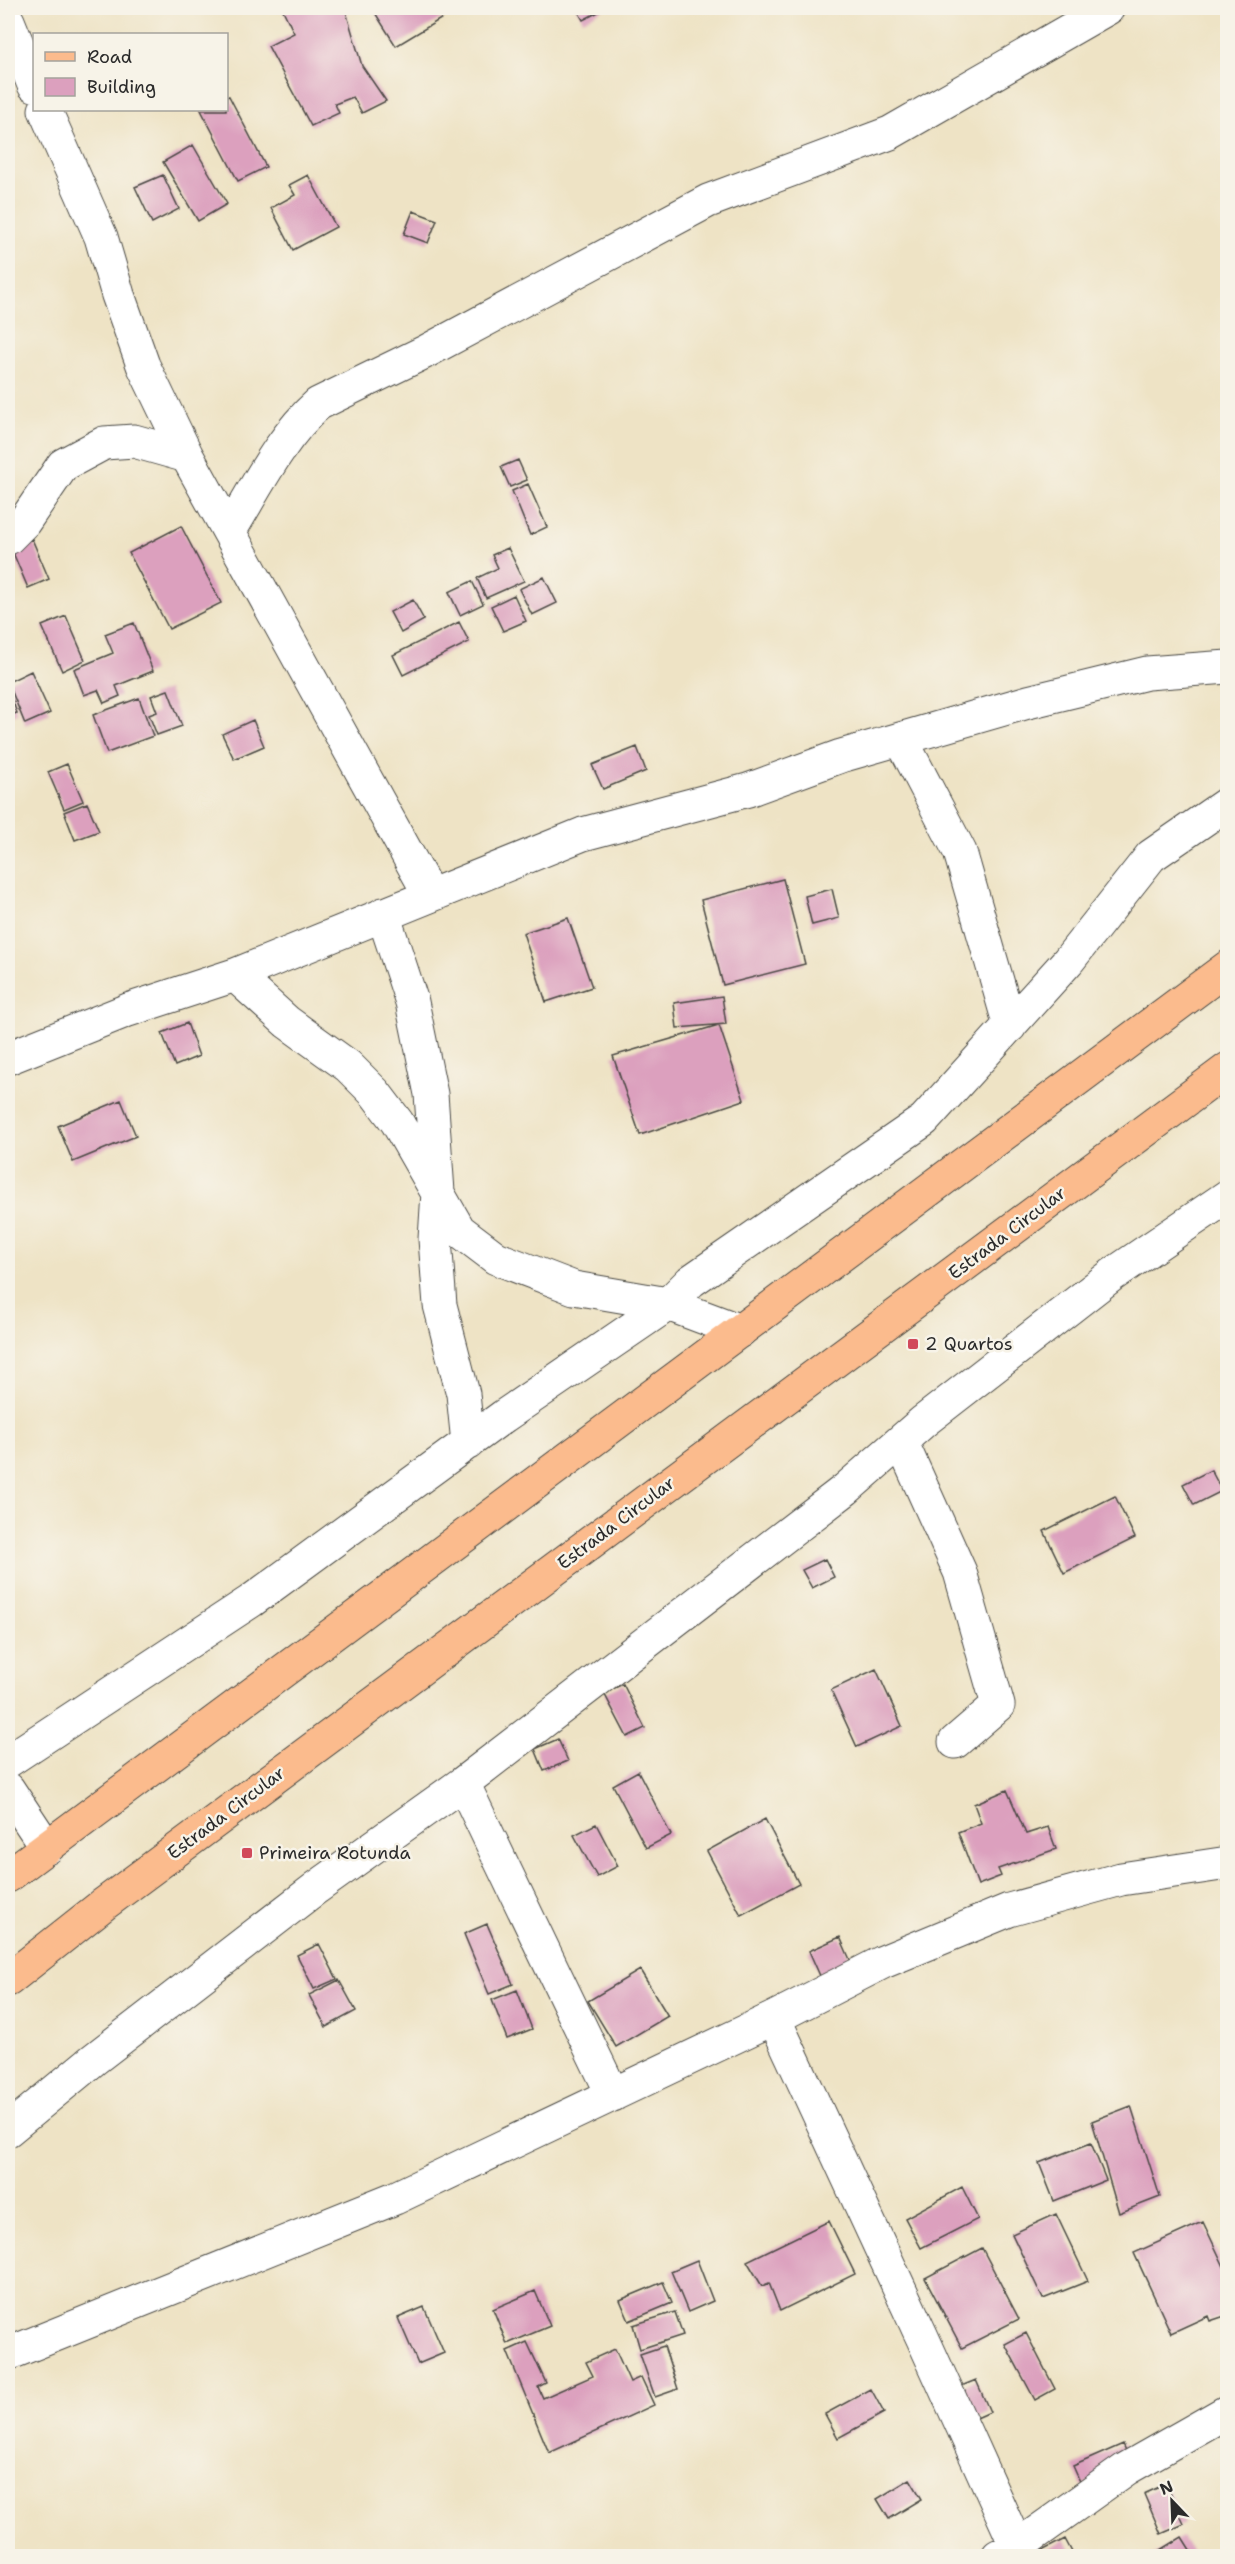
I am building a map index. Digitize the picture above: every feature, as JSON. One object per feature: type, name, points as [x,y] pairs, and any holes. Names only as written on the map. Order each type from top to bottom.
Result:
[{"type":"main road","points":[[8,1876],[1227,967]]},
{"type":"main road","name":"Estrada Circular","points":[[8,1980],[122,1891],[1227,1069]]},
{"type":"street","points":[[229,532],[289,435],[318,404],[427,351],[708,201],[890,133],[1108,8]]},
{"type":"street","points":[[8,21],[24,79]]},
{"type":"street","points":[[45,111],[101,237],[118,295],[143,365],[229,532],[430,895]]},
{"type":"street","points":[[8,538],[24,522],[63,465],[104,443],[134,441],[188,456]]},
{"type":"street","points":[[8,1058],[128,1010],[235,975],[583,834],[748,790],[841,756],[1028,702],[1147,673],[1227,667]]},
{"type":"street","points":[[901,739],[960,852],[1010,1026]]},
{"type":"street","points":[[8,1761],[251,1601],[468,1443],[668,1304],[691,1281],[924,1120],[1068,961],[1151,856],[1227,803]]},
{"type":"street","points":[[383,914],[412,1002],[431,1094],[438,1192],[435,1239],[440,1305],[463,1394],[468,1443]]},
{"type":"street","points":[[235,975],[287,1022],[348,1066],[375,1093],[397,1122],[459,1230],[496,1258],[574,1288],[668,1304],[740,1331]]},
{"type":"street","points":[[8,2130],[93,2060],[316,1888],[463,1783],[846,1489],[901,1441],[1112,1275],[1227,1196]]},
{"type":"street","points":[[901,1441],[960,1572],[998,1705],[955,1742]]},
{"type":"street","points":[[463,1783],[613,2095]]},
{"type":"street","points":[[8,1789],[47,1848]]},
{"type":"street","points":[[8,2354],[395,2198],[774,2018],[883,1962],[1010,1910],[1121,1879],[1227,1863]]},
{"type":"street","points":[[774,2018],[923,2339],[1011,2554],[1126,2469],[1227,2411]]},
{"type":"building","points":[[282,8],[345,8],[362,66],[386,101],[362,113],[353,97],[335,104],[339,113],[311,126],[268,46],[294,33]]},
{"type":"building","points":[[372,8],[452,8],[454,11],[396,46]]},
{"type":"building","points":[[576,8],[606,8],[583,20]]},
{"type":"building","points":[[228,96],[266,167],[238,181],[202,111],[228,111]]},
{"type":"building","points":[[193,145],[227,204],[198,221],[163,162]]},
{"type":"building","points":[[163,175],[179,209],[152,223],[135,187]]},
{"type":"building","points":[[308,175],[336,227],[293,250],[271,208],[295,195],[289,185]]},
{"type":"building","points":[[413,211],[437,220],[428,243],[404,234]]},
{"type":"building","points":[[518,460],[527,480],[510,487],[501,467]]},
{"type":"building","points":[[528,484],[547,527],[530,535],[512,491]]},
{"type":"building","points":[[181,526],[221,603],[169,629],[129,553]]},
{"type":"building","points":[[32,539],[49,579],[28,588],[11,548]]},
{"type":"building","points":[[508,548],[524,581],[486,598],[477,578],[498,568],[492,555]]},
{"type":"building","points":[[544,577],[557,603],[532,615],[519,589]]},
{"type":"building","points":[[472,581],[483,604],[460,615],[449,592]]},
{"type":"building","points":[[514,595],[526,621],[503,631],[491,606]]},
{"type":"building","points":[[413,600],[424,620],[401,633],[390,612]]},
{"type":"building","points":[[66,616],[85,660],[62,671],[42,626]]},
{"type":"building","points":[[459,622],[469,642],[403,675],[393,655]]},
{"type":"building","points":[[134,623],[153,671],[116,686],[120,696],[104,703],[98,690],[84,695],[74,669],[113,653],[105,634]]},
{"type":"building","points":[[31,671],[50,713],[25,724],[8,682]]},
{"type":"building","points":[[8,689],[17,713],[8,716]]},
{"type":"building","points":[[168,690],[182,726],[157,735],[149,715],[157,712],[151,696]]},
{"type":"building","points":[[139,698],[153,736],[107,753],[93,715]]},
{"type":"building","points":[[253,720],[264,746],[234,759],[222,734]]},
{"type":"building","points":[[637,747],[646,771],[603,789],[592,765]]},
{"type":"building","points":[[67,764],[83,801],[64,809],[48,772]]},
{"type":"building","points":[[87,803],[99,831],[75,840],[64,812]]},
{"type":"building","points":[[783,879],[805,964],[723,985],[701,900]]},
{"type":"building","points":[[832,889],[839,918],[812,925],[805,896]]},
{"type":"building","points":[[568,918],[592,987],[546,1002],[523,933]]},
{"type":"building","points":[[722,996],[726,1024],[677,1028],[674,1003]]},
{"type":"building","points":[[187,1023],[199,1056],[175,1066],[162,1033]]},
{"type":"building","points":[[719,1025],[744,1100],[640,1135],[613,1056]]},
{"type":"building","points":[[121,1100],[136,1136],[73,1162],[58,1126]]},
{"type":"building","points":[[1211,1470],[1222,1491],[1194,1505],[1183,1484]]},
{"type":"building","points":[[1115,1496],[1135,1538],[1064,1573],[1044,1531]]},
{"type":"building","points":[[825,1559],[834,1577],[812,1588],[802,1570]]},
{"type":"building","points":[[876,1669],[902,1726],[857,1747],[831,1690]]},
{"type":"building","points":[[623,1684],[645,1728],[627,1737],[604,1693]]},
{"type":"building","points":[[558,1739],[568,1761],[544,1771],[535,1749]]},
{"type":"building","points":[[638,1771],[671,1835],[646,1848],[613,1785]]},
{"type":"building","points":[[1007,1790],[1026,1834],[1048,1827],[1056,1849],[998,1869],[1001,1876],[978,1885],[958,1832],[981,1823],[974,1804]]},
{"type":"building","points":[[765,1819],[799,1884],[741,1915],[707,1851]]},
{"type":"building","points":[[596,1824],[618,1866],[597,1877],[574,1835]]},
{"type":"building","points":[[487,1924],[513,1984],[489,1994],[464,1934]]},
{"type":"building","points":[[840,1937],[852,1964],[821,1978],[809,1951]]},
{"type":"building","points":[[319,1944],[337,1979],[314,1989],[297,1955]]},
{"type":"building","points":[[640,1970],[668,2016],[616,2047],[588,2001]]},
{"type":"building","points":[[339,1980],[356,2011],[326,2027],[309,1995]]},
{"type":"building","points":[[517,1990],[532,2029],[507,2039],[492,2000]]},
{"type":"building","points":[[1131,2106],[1160,2197],[1119,2213],[1092,2121]]},
{"type":"building","points":[[1091,2143],[1106,2180],[1054,2201],[1039,2163]]},
{"type":"building","points":[[962,2187],[978,2219],[921,2248],[905,2218]]},
{"type":"building","points":[[1056,2214],[1088,2281],[1043,2299],[1012,2234]]},
{"type":"building","points":[[829,2221],[855,2274],[780,2311],[769,2283],[762,2286],[747,2261]]},
{"type":"building","points":[[1203,2222],[1228,2275],[1228,2315],[1210,2321],[1208,2316],[1171,2333],[1134,2253]]},
{"type":"building","points":[[982,2248],[1019,2319],[962,2348],[925,2278]]},
{"type":"building","points":[[697,2260],[713,2301],[688,2312],[671,2271]]},
{"type":"building","points":[[663,2282],[672,2303],[629,2321],[620,2300]]},
{"type":"building","points":[[535,2291],[550,2326],[507,2344],[493,2309]]},
{"type":"building","points":[[424,2307],[444,2353],[418,2364],[398,2318]]},
{"type":"building","points":[[675,2312],[683,2335],[640,2349],[633,2325]]},
{"type":"building","points":[[1026,2333],[1055,2389],[1035,2400],[1005,2344]]},
{"type":"building","points":[[527,2342],[546,2383],[538,2387],[543,2398],[593,2376],[586,2362],[615,2349],[630,2382],[641,2377],[654,2405],[549,2453],[507,2351]]},
{"type":"building","points":[[664,2346],[678,2389],[655,2397],[640,2354]]},
{"type":"building","points":[[976,2380],[990,2412],[968,2422],[954,2389]]},
{"type":"building","points":[[871,2389],[884,2413],[838,2438],[825,2414]]},
{"type":"building","points":[[1123,2444],[1132,2464],[1082,2486],[1073,2466]]},
{"type":"building","points":[[910,2479],[922,2499],[889,2519],[877,2499]]},
{"type":"building","points":[[1166,2484],[1184,2524],[1161,2534],[1144,2494]]},
{"type":"building","points":[[1182,2537],[1194,2556],[1151,2556]]},
{"type":"building","points":[[1065,2539],[1074,2556],[1037,2556],[1036,2554]]},
{"type":"place","name":"2 Quartos","points":[[913,1344]]},
{"type":"place","name":"Primeira Rotunda","points":[[247,1853]]}]
